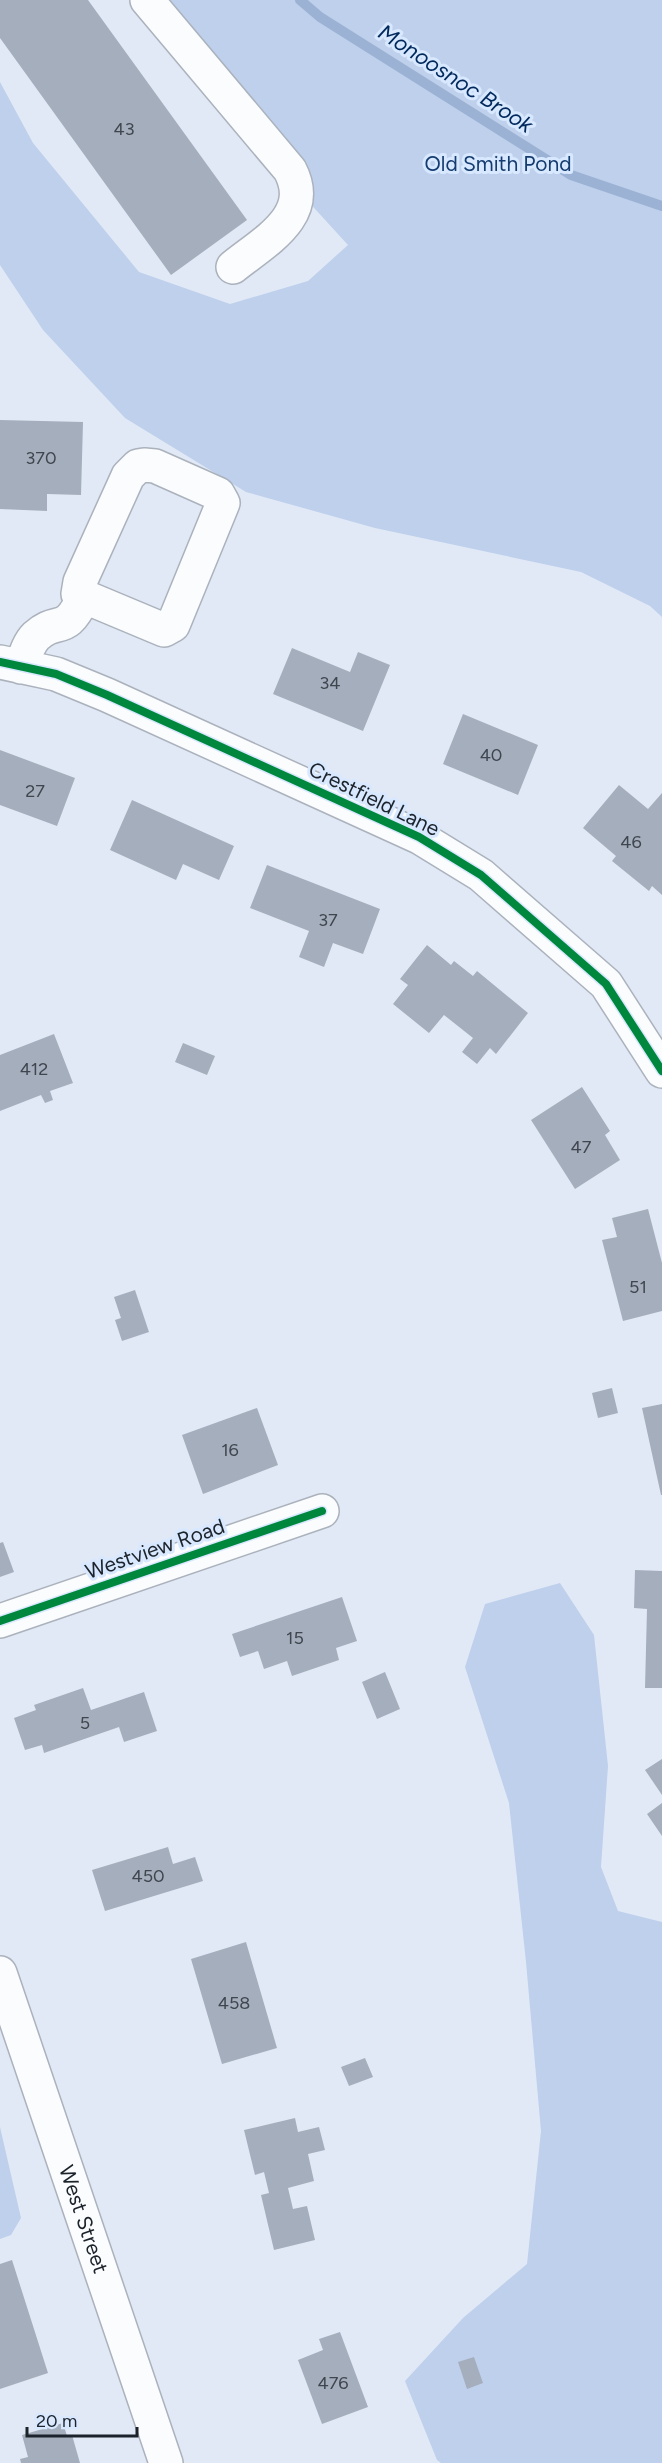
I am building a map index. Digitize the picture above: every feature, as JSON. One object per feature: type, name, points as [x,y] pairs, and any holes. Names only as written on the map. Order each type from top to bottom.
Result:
[{"type":"street","points":[[147,0],[290,170],[297,183],[297,200],[285,225],[233,267]]},
{"type":"street","points":[[138,466],[155,466],[218,494],[223,503],[220,512],[169,629],[157,629],[83,598],[78,594],[80,582],[128,476],[138,466]]},
{"type":"street","points":[[10,664],[35,637],[71,620],[83,598]]},
{"type":"street","name":"Crestfield Lane","points":[[10,664],[56,674],[129,705],[419,837],[481,875],[606,984],[662,1071]]},
{"type":"street","name":"Westview Road","points":[[0,1621],[322,1511]]},
{"type":"street","name":"West Street","points":[[0,1973],[166,2463]]},
{"type":"green space","name":"Old Smith Pond","points":[[164,0],[662,0],[662,617],[650,606],[581,572],[375,528],[246,492],[125,418],[43,330],[0,265],[0,82],[33,143],[139,272],[230,304],[308,281],[348,245],[242,129]]},
{"type":"green space","points":[[560,1583],[594,1635],[608,1766],[601,1867],[618,1911],[662,1922],[662,2463],[441,2463],[437,2460],[405,2381],[463,2318],[527,2264],[541,2131],[509,1803],[465,1667],[485,1604]]},
{"type":"green space","points":[[0,2127],[21,2218],[11,2235],[0,2239]]},
{"type":"building","points":[[0,0],[88,0],[247,220],[171,275],[0,38]]},
{"type":"building","points":[[0,420],[83,422],[81,495],[47,494],[47,511],[0,509]]},
{"type":"building","points":[[292,648],[350,672],[358,652],[390,665],[363,731],[273,694]]},
{"type":"building","points":[[463,714],[538,745],[518,795],[443,764]]},
{"type":"building","points":[[0,750],[75,778],[57,826],[0,805]]},
{"type":"building","points":[[619,785],[648,809],[662,793],[662,895],[652,886],[649,891],[612,861],[616,856],[583,828]]},
{"type":"building","points":[[132,800],[234,846],[219,880],[183,864],[176,880],[110,850]]},
{"type":"building","points":[[267,865],[380,909],[363,954],[333,943],[324,967],[299,957],[309,931],[250,908]]},
{"type":"building","points":[[427,945],[451,965],[454,961],[473,976],[477,971],[528,1013],[496,1054],[490,1048],[477,1064],[462,1052],[473,1038],[444,1015],[429,1033],[393,1004],[408,985],[400,979]]},
{"type":"building","points":[[54,1034],[73,1083],[50,1091],[53,1100],[45,1103],[41,1095],[0,1111],[0,1055]]},
{"type":"building","points":[[183,1043],[215,1056],[207,1075],[175,1062]]},
{"type":"building","points":[[582,1087],[610,1131],[605,1135],[620,1160],[575,1189],[531,1120]]},
{"type":"building","points":[[648,1209],[662,1263],[662,1311],[623,1321],[602,1240],[617,1237],[612,1218]]},
{"type":"building","points":[[135,1290],[149,1332],[122,1341],[115,1320],[121,1318],[114,1297]]},
{"type":"building","points":[[612,1388],[618,1413],[598,1418],[592,1393]]},
{"type":"building","points":[[662,1404],[662,1495],[661,1495],[642,1408]]},
{"type":"building","points":[[257,1408],[278,1465],[203,1494],[182,1435]]},
{"type":"building","points":[[3,1542],[14,1572],[0,1577],[0,1543]]},
{"type":"building","points":[[635,1570],[662,1571],[662,1688],[645,1688],[647,1609],[634,1608]]},
{"type":"building","points":[[342,1597],[357,1641],[336,1648],[339,1660],[292,1676],[287,1661],[264,1669],[258,1651],[240,1657],[232,1634]]},
{"type":"building","points":[[385,1672],[400,1709],[377,1719],[362,1682]]},
{"type":"building","points":[[83,1688],[91,1710],[144,1692],[157,1731],[124,1742],[119,1727],[44,1753],[42,1745],[25,1750],[14,1718],[36,1710],[34,1705]]},
{"type":"building","points":[[662,1759],[662,1795],[645,1770]]},
{"type":"building","points":[[662,1803],[662,1836],[647,1814]]},
{"type":"building","points":[[168,1847],[173,1864],[195,1857],[203,1881],[105,1911],[92,1870]]},
{"type":"building","points":[[246,1942],[277,2048],[222,2064],[191,1959]]},
{"type":"building","points":[[365,2058],[373,2077],[349,2086],[341,2067]]},
{"type":"building","points":[[295,2118],[298,2132],[319,2127],[325,2150],[308,2154],[314,2181],[288,2188],[293,2209],[307,2206],[315,2240],[274,2250],[261,2195],[269,2193],[264,2172],[255,2175],[244,2130]]},
{"type":"building","points":[[12,2260],[48,2373],[0,2389],[0,2264]]},
{"type":"building","points":[[340,2332],[368,2407],[322,2424],[298,2360],[323,2350],[319,2339]]},
{"type":"building","points":[[474,2357],[483,2383],[467,2389],[458,2362]]},
{"type":"building","points":[[63,2423],[67,2436],[72,2435],[80,2463],[21,2463],[20,2459],[28,2457],[22,2435]]},
{"type":"waterway","name":"Monoosnoc Brook","points":[[300,0],[320,17],[571,175],[662,206]]},
{"type":"cycle path","points":[[0,662],[56,674],[107,695],[419,837],[481,875],[606,984],[662,1071]]},
{"type":"cycle path","points":[[0,1621],[322,1511]]}]
